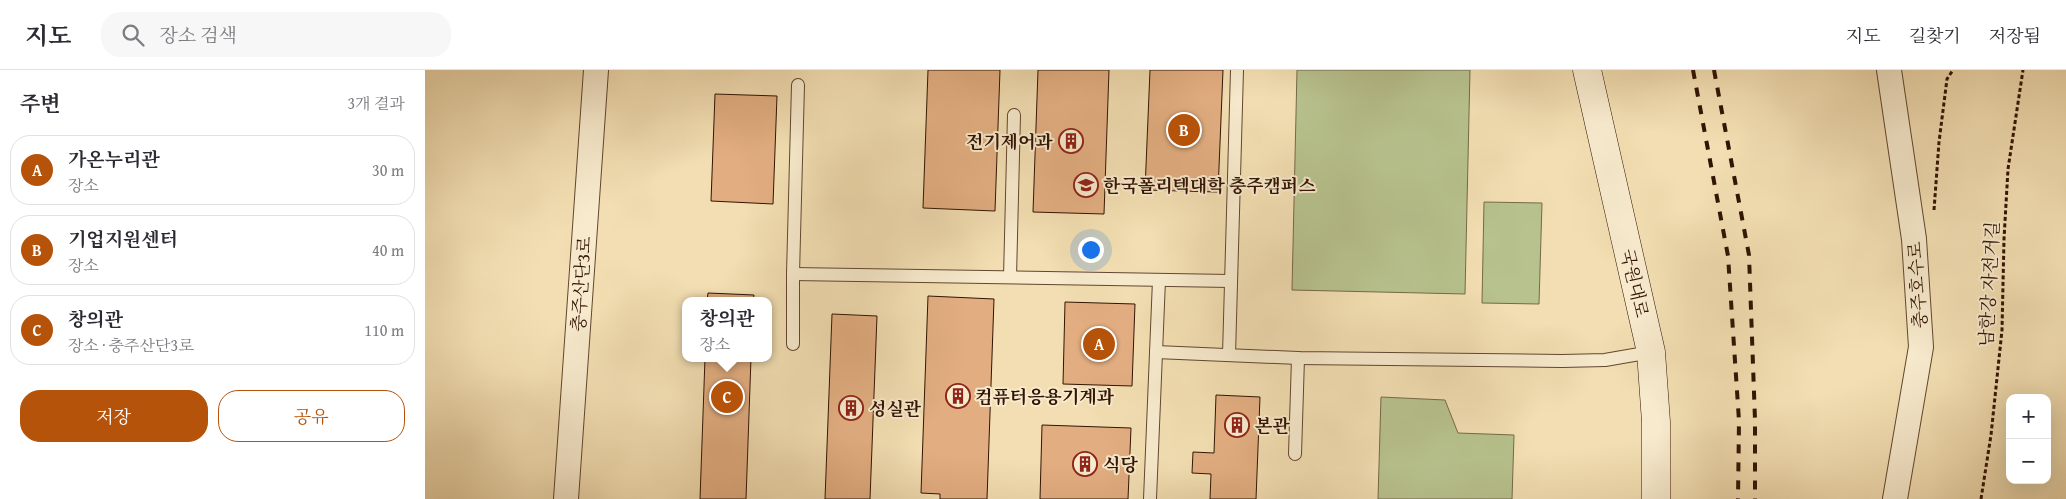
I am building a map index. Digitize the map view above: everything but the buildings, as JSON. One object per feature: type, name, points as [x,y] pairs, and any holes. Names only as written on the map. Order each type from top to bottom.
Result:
[{"type":"street","name":"충주산단3로","points":[[566,499],[596,70]]},
{"type":"street","name":"국원대로","points":[[1587,70],[1651,352],[1656,422],[1656,499]]},
{"type":"street","name":"충주호수로","points":[[1889,70],[1914,239],[1921,348],[1895,499]]},
{"type":"lane","points":[[1229,355],[1237,70]]},
{"type":"lane","points":[[793,344],[798,85]]},
{"type":"lane","points":[[1010,278],[1014,116]]},
{"type":"lane","points":[[793,274],[1231,281]]},
{"type":"lane","points":[[1150,499],[1159,280]]},
{"type":"lane","points":[[1156,352],[1298,358],[1562,362],[1605,360],[1651,352]]},
{"type":"lane","points":[[1295,454],[1298,358]]},
{"type":"path","points":[[1914,239],[1935,208],[1942,115],[1947,79],[1953,70]]},
{"type":"path","name":"남한강 자전거길","points":[[1981,499],[1991,435],[2002,330],[2008,169],[2023,70]]},
{"type":"green space","points":[[1297,70],[1470,70],[1465,294],[1292,290]]},
{"type":"green space","points":[[1484,202],[1542,203],[1539,304],[1482,303]]},
{"type":"green space","points":[[1381,397],[1445,400],[1458,433],[1514,435],[1512,499],[1378,499]]},
{"type":"railway","points":[[1693,70],[1728,256],[1739,421],[1738,499]]},
{"type":"railway","points":[[1714,70],[1749,255],[1755,420],[1755,499]]},
{"type":"place","name":"기업지원센터","points":[[1184,130]]},
{"type":"place","name":"전기제어과","points":[[1071,141]]},
{"type":"place","name":"한국폴리텍대학 충주캠퍼스","points":[[1086,185]]},
{"type":"place","name":"가온누리관","points":[[1099,344]]},
{"type":"place","name":"컴퓨터응용기계과","points":[[958,396]]},
{"type":"place","name":"창의관","points":[[727,397]]},
{"type":"place","name":"성실관","points":[[851,408]]},
{"type":"place","name":"본관","points":[[1237,425]]},
{"type":"place","name":"식당","points":[[1085,464]]}]
